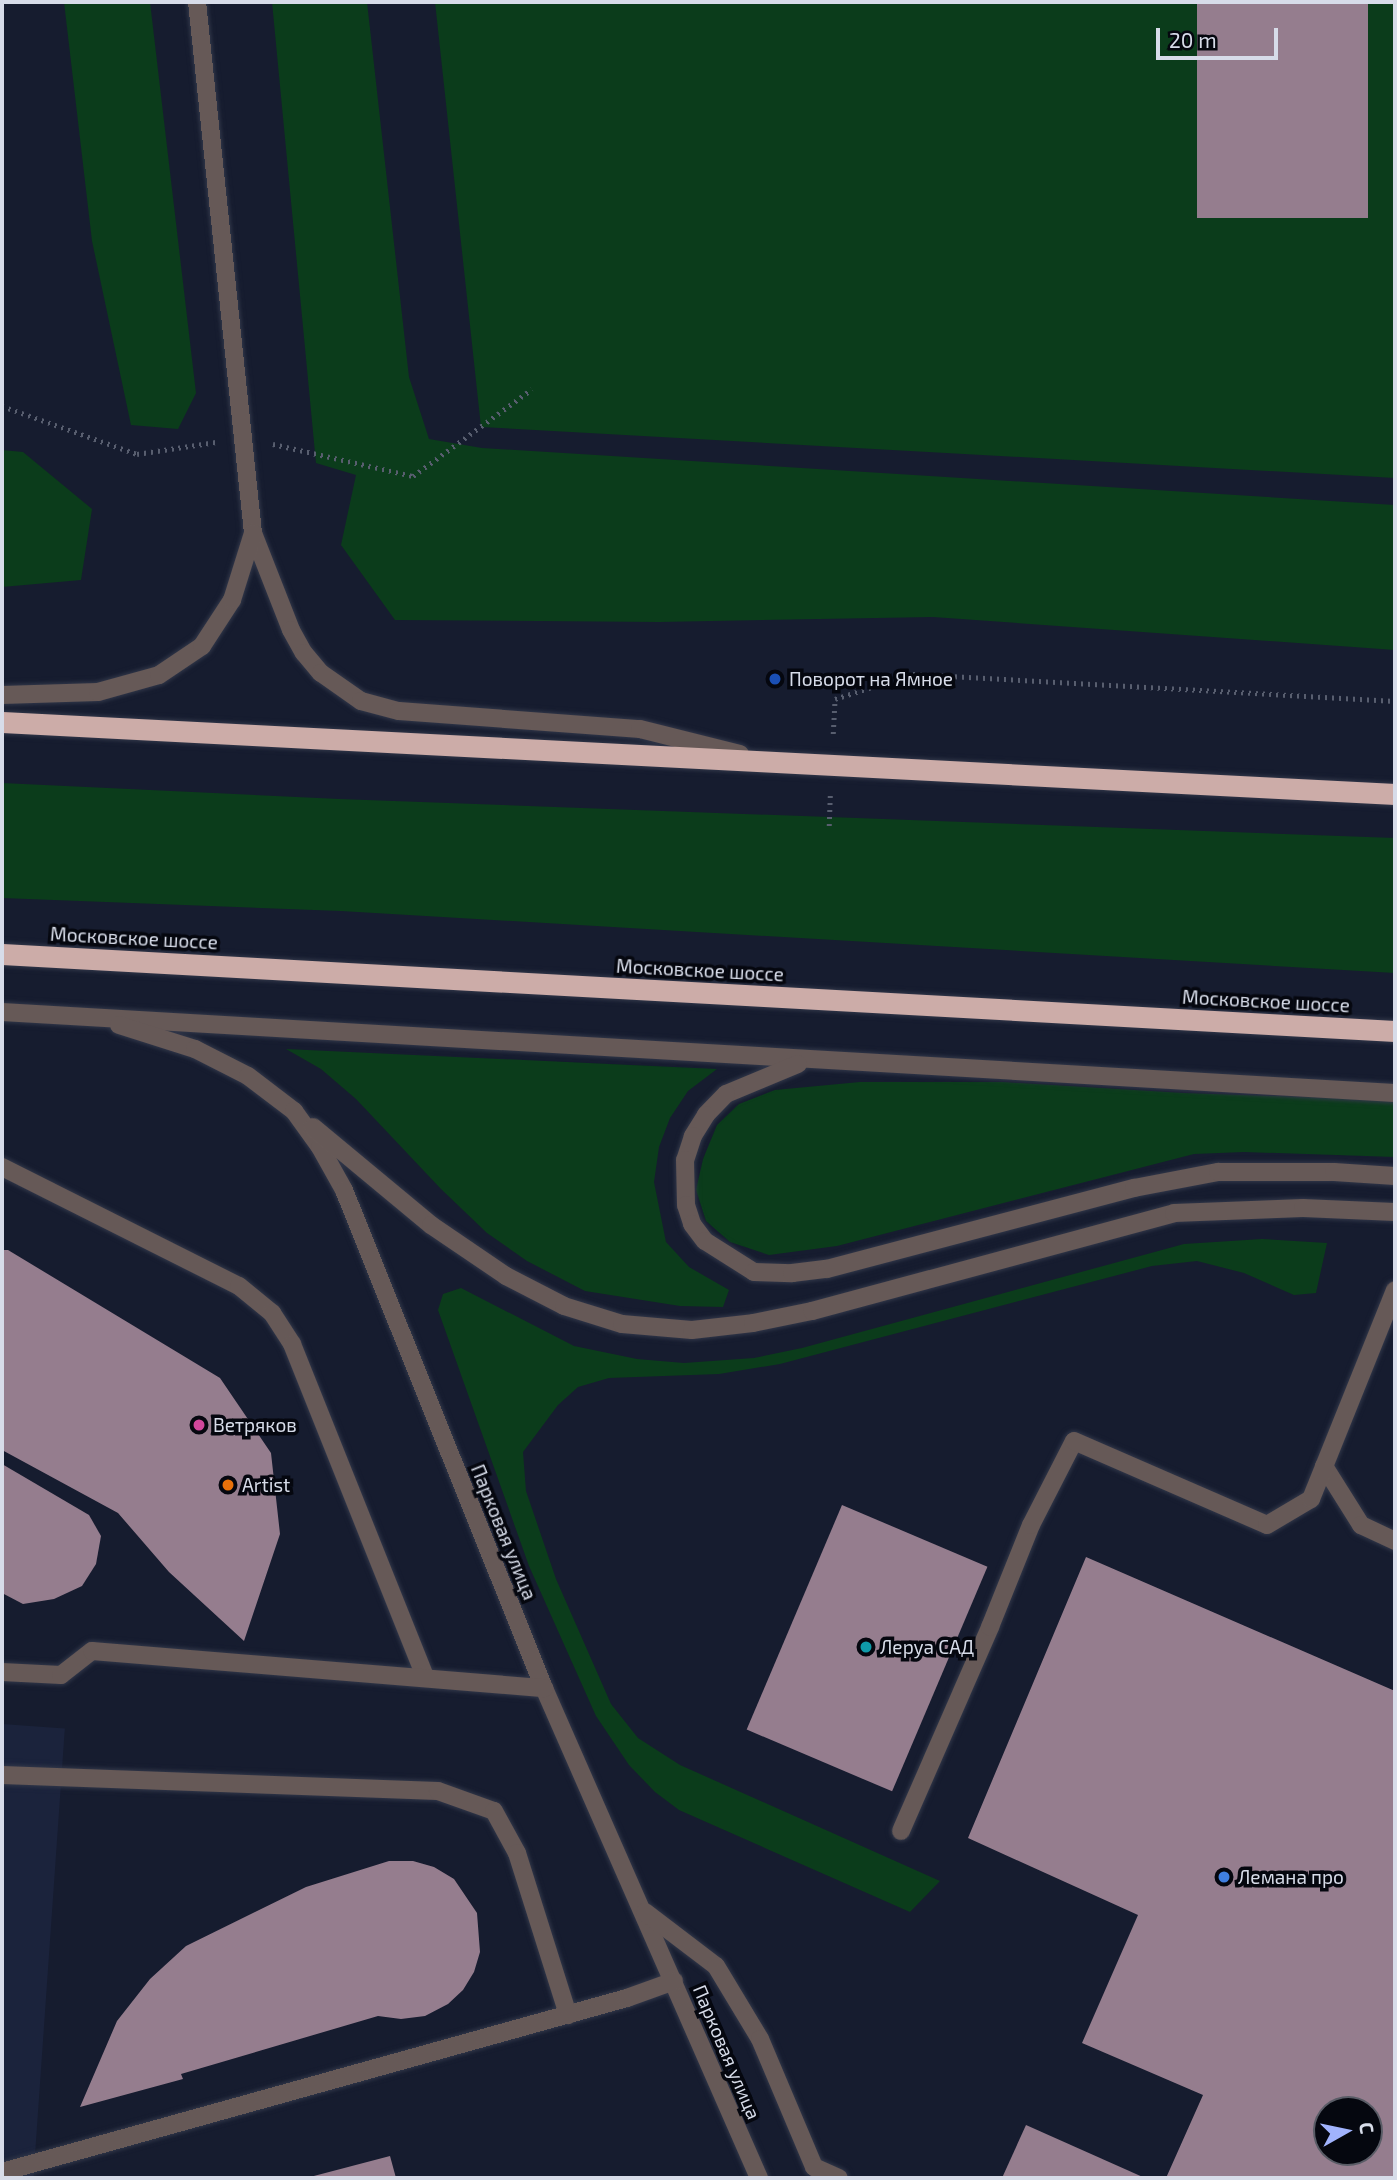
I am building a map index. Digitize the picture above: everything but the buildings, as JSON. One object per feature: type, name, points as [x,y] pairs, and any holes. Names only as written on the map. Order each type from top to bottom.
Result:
[{"type":"highway","points":[[2,722],[1395,794]]},
{"type":"highway","name":"Московское шоссе","points":[[2,954],[1395,1031]]},
{"type":"street","points":[[197,2],[253,533],[290,630],[304,653],[321,673],[361,701],[399,711],[640,729],[772,761]]},
{"type":"street","points":[[2,695],[98,692],[159,675],[202,646],[232,600],[253,533]]},
{"type":"street","points":[[2,1012],[1395,1093]]},
{"type":"street","name":"Парковая улица","points":[[92,1017],[195,1049],[248,1076],[294,1111],[320,1147],[344,1191],[544,1688],[759,2178]]},
{"type":"street","points":[[807,1060],[766,1074],[726,1094],[693,1136],[685,1160],[686,1205],[692,1224],[705,1241],[754,1272],[792,1273],[827,1269],[1134,1188],[1218,1172],[1334,1172],[1395,1176]]},
{"type":"street","points":[[294,1111],[431,1225],[506,1276],[564,1307],[622,1324],[692,1330],[765,1321],[812,1311],[1174,1213],[1303,1208],[1395,1212]]},
{"type":"street","points":[[2,1167],[239,1286],[272,1313],[292,1343],[425,1677]]},
{"type":"street","points":[[901,1831],[990,1627],[1031,1525],[1074,1441],[1267,1525],[1311,1499],[1395,1290]]},
{"type":"street","points":[[1324,1466],[1361,1525],[1395,1541]]},
{"type":"street","points":[[2,1672],[61,1675],[92,1651],[544,1688]]},
{"type":"street","points":[[2,1775],[438,1791],[494,1811],[517,1853],[568,2015]]},
{"type":"street","points":[[642,1910],[716,1966],[760,2039],[814,2167],[839,2178]]},
{"type":"street","points":[[2,2172],[568,2015],[674,1981]]},
{"type":"path","points":[[829,825],[835,699],[913,674],[1395,701]]},
{"type":"shaded area","points":[[2,1724],[65,1728],[33,2178],[2,2178]]},
{"type":"green space","points":[[64,2],[150,2],[196,393],[178,429],[131,425],[92,241]]},
{"type":"green space","points":[[272,2],[367,2],[409,377],[429,439],[482,448],[1395,505],[1395,650],[933,617],[659,622],[395,620],[341,545],[356,475],[316,463]]},
{"type":"green space","points":[[435,2],[1395,2],[1395,478],[481,427]]},
{"type":"green space","points":[[2,450],[23,452],[92,509],[81,580],[2,587]]},
{"type":"green space","points":[[2,783],[339,799],[1395,838],[1395,973],[341,911],[2,898]]},
{"type":"green space","points":[[286,1049],[717,1069],[688,1091],[670,1118],[659,1147],[654,1182],[666,1242],[689,1267],[729,1290],[723,1307],[680,1306],[585,1291],[527,1261],[487,1233],[441,1189],[356,1099],[321,1069]]},
{"type":"green space","points":[[860,1082],[1003,1082],[1184,1093],[1395,1100],[1395,1157],[1244,1152],[1194,1154],[837,1246],[769,1255],[730,1242],[706,1221],[696,1190],[703,1159],[717,1125],[739,1104],[775,1090]]},
{"type":"green space","points":[[1262,1239],[1327,1243],[1316,1293],[1294,1295],[1244,1273],[1197,1261],[1152,1266],[780,1364],[719,1374],[609,1378],[578,1387],[558,1405],[523,1452],[526,1491],[556,1579],[611,1704],[638,1738],[680,1765],[940,1881],[910,1912],[679,1810],[655,1792],[629,1765],[596,1716],[529,1566],[438,1310],[443,1294],[461,1288],[574,1346],[637,1359],[684,1363],[754,1358],[802,1348],[1184,1244]]},
{"type":"place","name":"Поворот на Ямное","points":[[775,679]]},
{"type":"place","name":"Ветряков","points":[[199,1425]]},
{"type":"place","name":"Artist","points":[[228,1485]]},
{"type":"place","name":"Леруа САД","points":[[866,1647]]},
{"type":"place","name":"Лемана про","points":[[1224,1877]]}]
